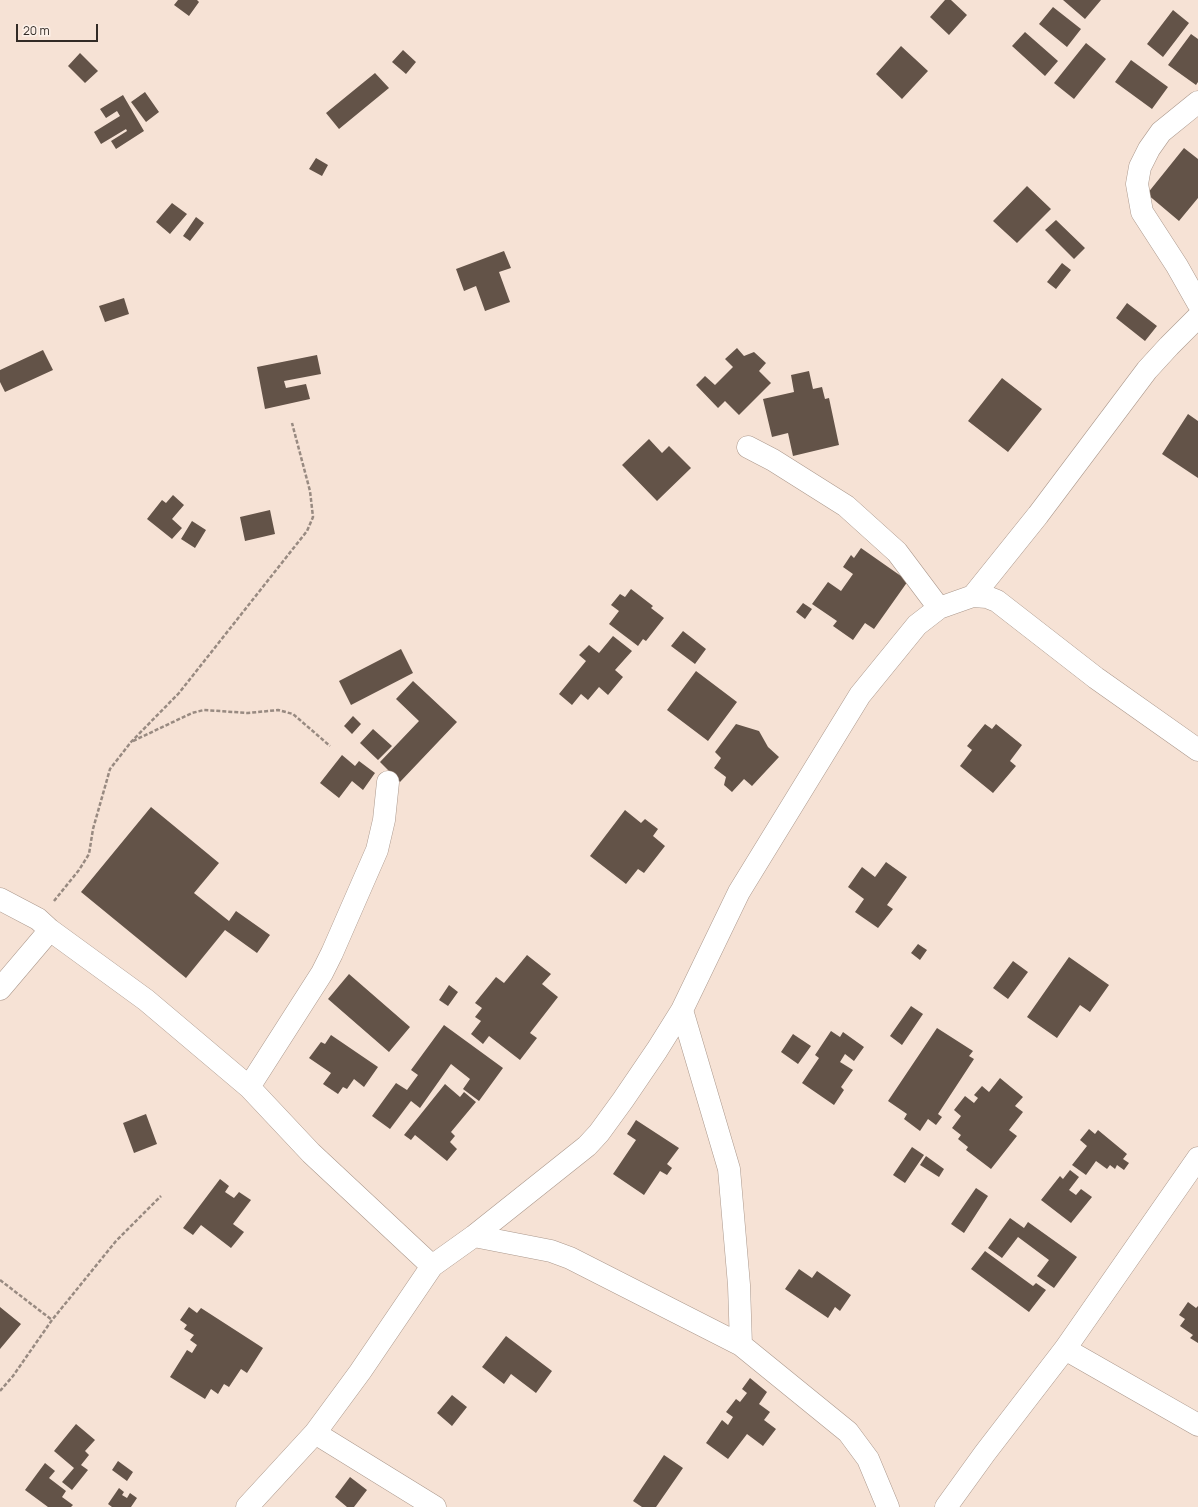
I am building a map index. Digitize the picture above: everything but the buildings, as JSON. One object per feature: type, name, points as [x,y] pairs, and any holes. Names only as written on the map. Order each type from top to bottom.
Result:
[{"type":"street","points":[[1198,102],[1161,132],[1149,149],[1140,167],[1137,184],[1142,212],[1177,266],[1198,303]]},
{"type":"street","points":[[973,596],[1038,515],[1148,370],[1198,317]]},
{"type":"street","points":[[748,447],[773,460],[846,506],[897,552],[939,608]]},
{"type":"street","points":[[247,1507],[315,1433],[360,1372],[432,1266],[474,1236],[587,1146],[599,1133],[623,1100],[682,1010],[740,892],[860,695],[917,625],[939,608],[973,596],[987,597],[997,601],[1096,678],[1198,750]]},
{"type":"street","points":[[249,1088],[322,973],[332,953],[377,850],[384,820],[388,782]]},
{"type":"street","points":[[0,899],[44,924],[146,1000],[249,1088],[311,1153],[432,1266]]},
{"type":"street","points":[[0,989],[44,924]]},
{"type":"street","points":[[682,1010],[729,1169],[739,1286],[741,1345]]},
{"type":"street","points":[[946,1507],[985,1453],[1065,1349],[1198,1158]]},
{"type":"street","points":[[474,1236],[550,1251],[570,1258],[741,1345],[848,1432],[868,1459],[888,1507]]},
{"type":"street","points":[[1065,1349],[1198,1425]]},
{"type":"street","points":[[315,1433],[435,1507]]},
{"type":"path","points":[[44,924],[89,854],[93,829],[110,770],[131,742],[179,693],[307,531],[313,517],[310,491],[292,423]]},
{"type":"path","points":[[131,742],[192,713],[204,710],[248,713],[278,710],[293,714],[330,746]]},
{"type":"path","points":[[0,1391],[52,1320],[116,1241],[161,1196]]},
{"type":"path","points":[[0,1280],[52,1320]]}]
